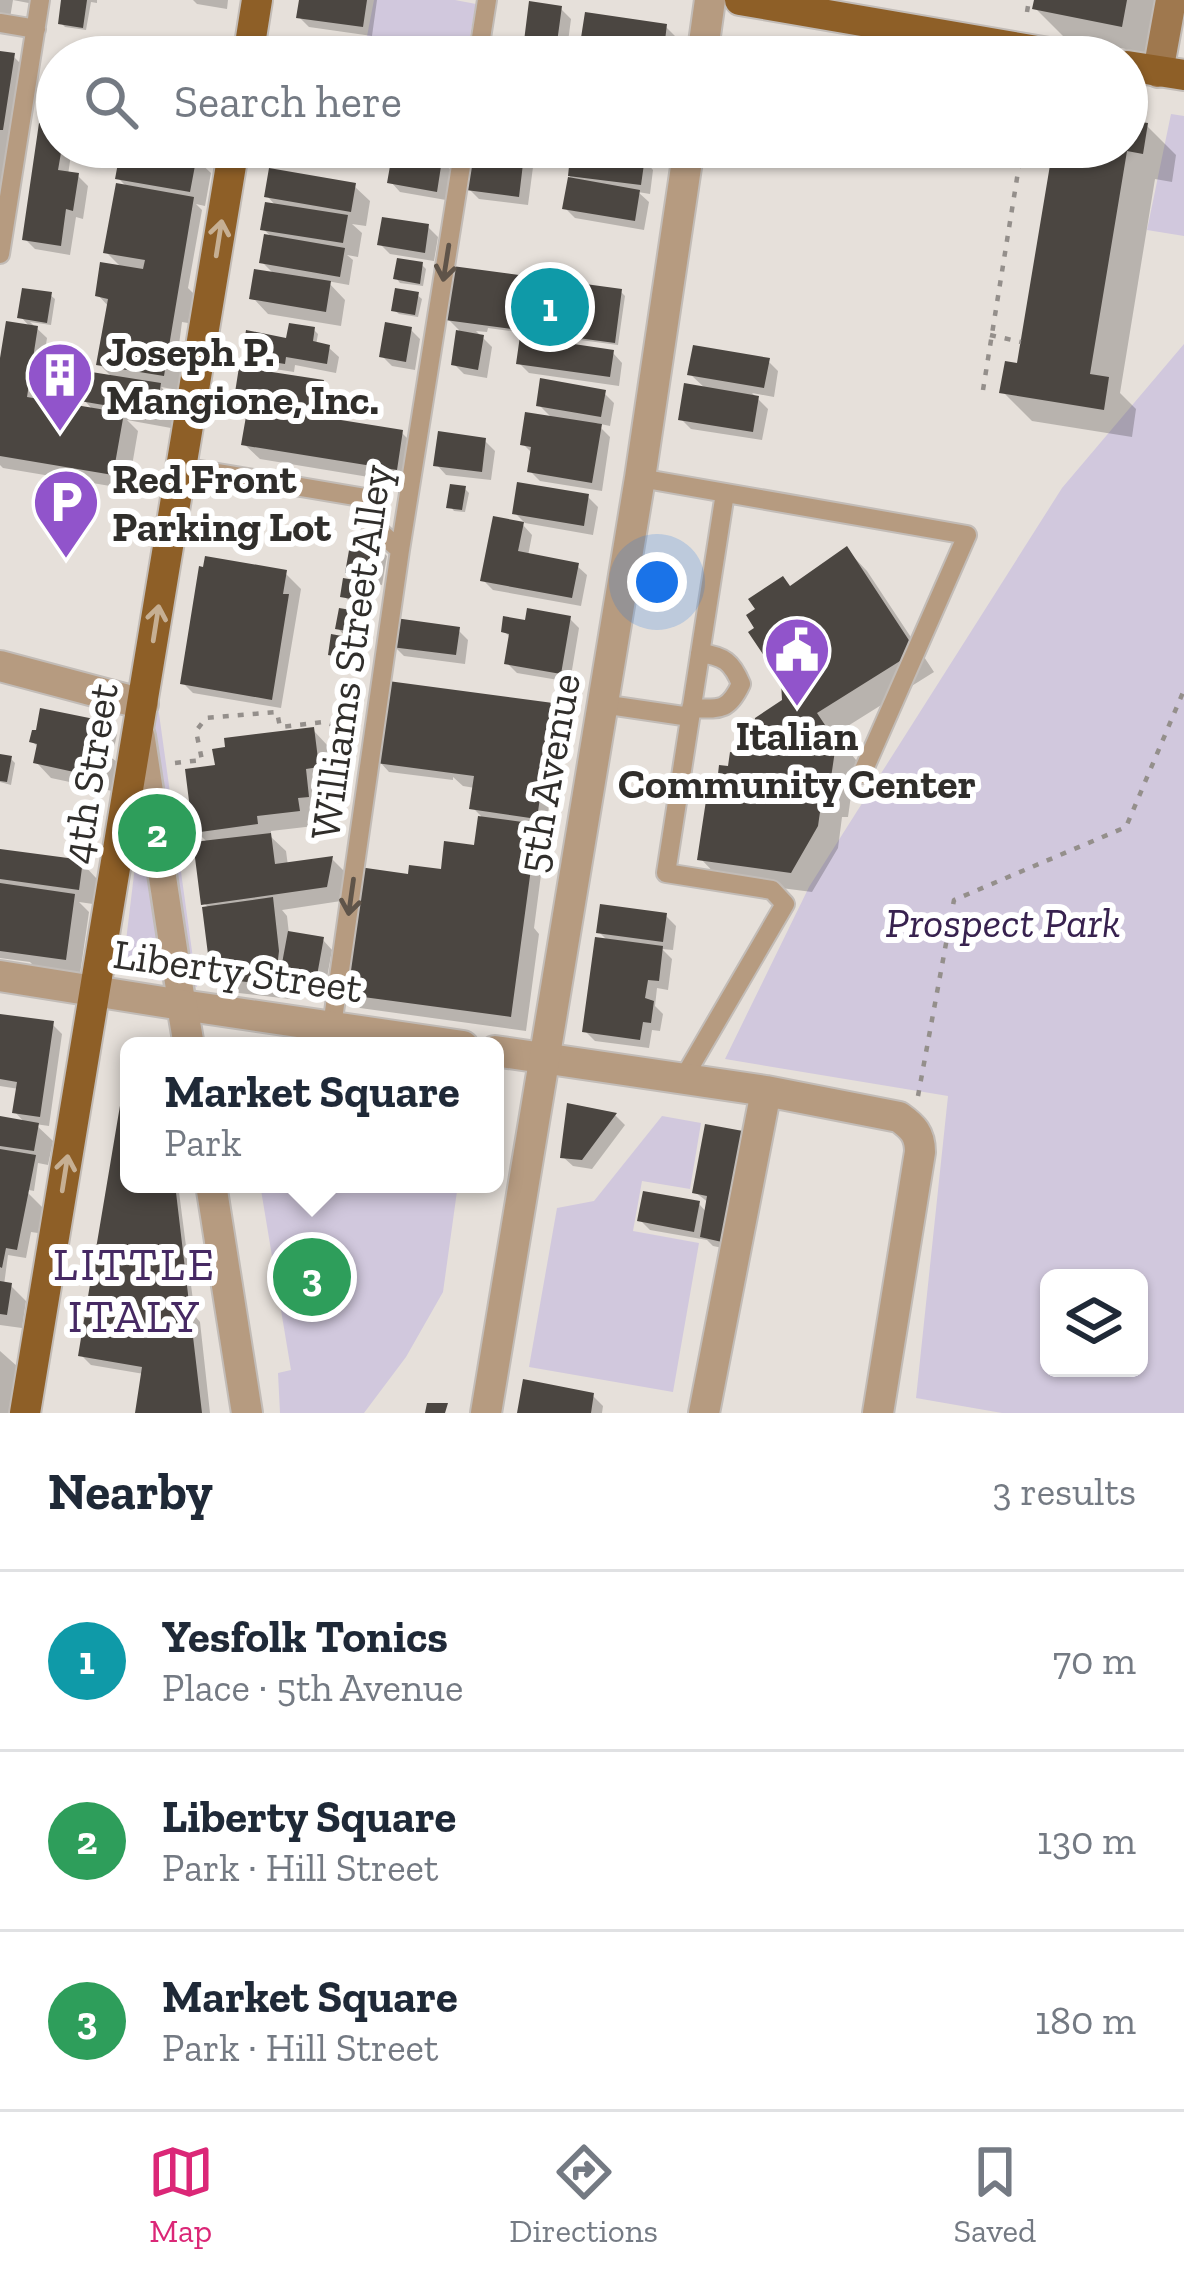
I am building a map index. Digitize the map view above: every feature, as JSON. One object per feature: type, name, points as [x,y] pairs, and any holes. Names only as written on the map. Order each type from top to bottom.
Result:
[{"type":"main road","points":[[251,36],[257,0]]},
{"type":"main road","points":[[740,0],[950,36]]},
{"type":"main road","points":[[1156,71],[1171,0]]},
{"type":"main road","name":"4th Street","points":[[25,1413],[231,168]]},
{"type":"street","points":[[705,36],[710,0]]},
{"type":"street","name":"5th Avenue","points":[[486,1413],[640,478],[686,168]]},
{"type":"street","points":[[0,666],[141,715],[187,1037]]},
{"type":"street","name":"Liberty Street","points":[[0,976],[404,1037]]},
{"type":"street","points":[[504,1052],[766,1091],[899,1117],[912,1126],[920,1139],[920,1152],[878,1413]]},
{"type":"street","points":[[704,1413],[766,1091]]},
{"type":"street","points":[[212,1193],[247,1413]]},
{"type":"lane","points":[[0,254],[40,0]]},
{"type":"lane","points":[[481,36],[487,0]]},
{"type":"lane","points":[[0,23],[36,29]]},
{"type":"lane","name":"Williams Street Alley","points":[[332,1026],[461,168]]},
{"type":"lane","points":[[182,467],[366,498],[369,522],[400,550]]},
{"type":"lane","points":[[640,478],[967,536],[862,773]]},
{"type":"lane","points":[[682,1079],[785,904],[772,890],[666,873],[725,493]]},
{"type":"lane","points":[[602,704],[691,712],[719,709],[733,700],[741,684],[733,666],[721,656],[700,652]]},
{"type":"path","points":[[1027,11],[1029,0]]},
{"type":"path","points":[[983,390],[1018,168]]},
{"type":"path","points":[[990,335],[1021,342]]},
{"type":"path","points":[[912,1126],[954,900],[1126,827],[1184,690]]},
{"type":"path","points":[[146,767],[202,760],[196,731],[206,718],[277,712],[280,728],[323,722],[374,735]]},
{"type":"green space","points":[[374,0],[476,4],[470,36],[367,36]]},
{"type":"green space","points":[[1171,114],[1184,116],[1184,236],[1147,230]]},
{"type":"green space","name":"Prospect Park","points":[[1184,344],[1184,1413],[1002,1413],[916,1398],[948,1096],[725,1059],[809,887],[1062,488]]},
{"type":"green space","points":[[156,692],[197,987],[122,974]]},
{"type":"green space","points":[[662,1116],[701,1123],[690,1189],[642,1181],[633,1231],[699,1243],[673,1392],[529,1367],[557,1208],[594,1201]]},
{"type":"green space","points":[[262,1193],[457,1193],[443,1292],[406,1357],[364,1413],[280,1413],[278,1373],[291,1370]]},
{"type":"building","points":[[61,0],[87,0],[83,28],[58,24]]},
{"type":"building","points":[[299,0],[367,0],[363,27],[296,18]]},
{"type":"building","points":[[1034,0],[1127,0],[1122,27],[1032,9]]},
{"type":"building","points":[[529,1],[562,6],[558,36],[525,36]]},
{"type":"building","points":[[585,12],[667,24],[666,36],[581,36]]},
{"type":"building","points":[[0,51],[15,53],[3,130],[0,130]]},
{"type":"building","points":[[36,144],[36,168],[79,173],[73,211],[66,209],[61,246],[22,240]]},
{"type":"building","points":[[117,168],[195,168],[190,192],[115,179]]},
{"type":"building","points":[[269,168],[356,183],[351,212],[264,197]]},
{"type":"building","points":[[390,168],[441,168],[437,192],[387,183]]},
{"type":"building","points":[[469,168],[522,168],[519,197],[466,190]]},
{"type":"building","points":[[569,168],[643,168],[641,185],[568,176]]},
{"type":"building","points":[[1050,168],[1124,168],[1090,374],[1109,377],[1104,410],[999,393],[1005,361],[1017,363]]},
{"type":"building","points":[[568,177],[640,190],[635,221],[562,209]]},
{"type":"building","points":[[116,183],[194,197],[164,376],[96,365],[108,299],[95,296],[100,262],[143,269],[145,260],[103,253]]},
{"type":"building","points":[[265,202],[348,215],[343,243],[260,230]]},
{"type":"building","points":[[382,217],[429,224],[425,253],[377,245]]},
{"type":"building","points":[[264,234],[345,248],[340,277],[259,263]]},
{"type":"building","points":[[397,258],[423,262],[420,284],[393,279]]},
{"type":"building","points":[[452,266],[622,289],[615,343],[445,320]]},
{"type":"building","points":[[254,269],[331,281],[326,312],[249,299]]},
{"type":"building","points":[[22,288],[52,292],[47,323],[17,318]]},
{"type":"building","points":[[395,288],[419,292],[415,315],[391,311]]},
{"type":"building","name":"Joseph P. Mangione, Inc.","points":[[6,321],[38,326],[27,397],[124,413],[113,475],[0,456],[0,358]]},
{"type":"building","points":[[385,322],[412,327],[406,362],[379,357]]},
{"type":"building","points":[[289,323],[315,327],[313,341],[330,345],[327,364],[286,357],[285,364],[242,357],[246,330],[286,338]]},
{"type":"building","points":[[456,330],[484,335],[478,370],[451,365]]},
{"type":"building","points":[[520,336],[614,350],[610,377],[516,364]]},
{"type":"building","points":[[693,345],[770,358],[764,388],[687,375]]},
{"type":"building","points":[[239,367],[324,380],[319,412],[234,399]]},
{"type":"building","points":[[85,371],[161,383],[156,414],[80,401]]},
{"type":"building","points":[[540,378],[606,390],[601,417],[536,406]]},
{"type":"building","points":[[684,383],[759,396],[753,432],[678,420]]},
{"type":"building","points":[[248,405],[403,430],[397,470],[241,445]]},
{"type":"building","points":[[525,412],[602,424],[592,483],[527,472],[531,447],[520,445]]},
{"type":"building","points":[[438,431],[486,438],[482,472],[433,466]]},
{"type":"building","points":[[517,482],[589,494],[584,526],[512,514]]},
{"type":"building","points":[[450,484],[466,486],[462,510],[446,508]]},
{"type":"building","points":[[493,516],[524,522],[518,551],[579,563],[572,598],[480,581]]},
{"type":"building","points":[[351,539],[379,544],[373,577],[345,573]]},
{"type":"building","name":"Italian Community Center","points":[[847,546],[916,651],[817,713],[837,737],[828,798],[822,798],[818,826],[791,873],[697,860],[710,774],[718,774],[719,765],[728,766],[730,752],[750,755],[755,718],[782,700],[781,681],[748,632],[754,628],[746,615],[755,609],[748,599],[783,576],[790,586]]},
{"type":"building","points":[[205,556],[287,570],[283,594],[289,594],[272,700],[180,684],[199,566],[203,567]]},
{"type":"building","points":[[343,578],[372,583],[369,602],[340,597]]},
{"type":"building","points":[[339,608],[369,613],[365,634],[335,629]]},
{"type":"building","points":[[527,608],[571,616],[561,674],[504,664],[509,634],[501,632],[503,616],[525,620]]},
{"type":"building","points":[[395,618],[460,627],[456,655],[391,647]]},
{"type":"building","points":[[331,634],[364,640],[360,661],[328,655]]},
{"type":"building","points":[[388,681],[553,703],[537,819],[469,809],[474,776],[376,763]]},
{"type":"building","points":[[40,708],[109,722],[97,777],[33,763],[37,744],[29,742]]},
{"type":"building","points":[[314,727],[319,767],[306,769],[309,797],[298,798],[300,811],[257,816],[258,824],[193,833],[185,769],[215,765],[212,749],[225,747],[224,738]]},
{"type":"building","points":[[0,754],[12,756],[7,782],[0,781]]},
{"type":"building","points":[[478,816],[537,824],[511,1017],[341,994],[359,867],[408,874],[409,865],[441,869],[444,841],[474,845]]},
{"type":"building","points":[[271,833],[275,864],[333,856],[327,887],[201,905],[193,842]]},
{"type":"building","points":[[0,849],[83,860],[79,890],[0,879]]},
{"type":"building","points":[[0,883],[75,894],[66,960],[0,951]]},
{"type":"building","points":[[273,897],[279,951],[275,985],[211,978],[202,907]]},
{"type":"building","points":[[600,904],[667,913],[663,942],[596,933]]},
{"type":"building","points":[[288,931],[324,937],[314,992],[278,985]]},
{"type":"building","points":[[595,937],[663,946],[659,981],[648,980],[645,998],[654,1001],[651,1023],[643,1022],[640,1040],[582,1032]]},
{"type":"building","points":[[0,1014],[54,1021],[40,1117],[12,1113],[17,1082],[0,1079]]},
{"type":"building","points":[[567,1103],[617,1113],[582,1160],[560,1158]]},
{"type":"building","points":[[120,1106],[120,1193],[176,1193],[202,1413],[135,1413],[142,1367],[78,1356]]},
{"type":"building","points":[[0,1116],[39,1123],[34,1151],[0,1146]]},
{"type":"building","points":[[705,1124],[743,1131],[722,1242],[700,1237],[707,1196],[692,1193]]},
{"type":"building","points":[[0,1149],[36,1155],[17,1250],[6,1248],[2,1268],[0,1267]]},
{"type":"building","points":[[643,1191],[700,1201],[694,1232],[637,1221]]},
{"type":"building","points":[[0,1281],[12,1283],[7,1315],[0,1314]]},
{"type":"building","points":[[523,1379],[594,1393],[591,1413],[517,1413]]},
{"type":"building","points":[[427,1403],[448,1403],[445,1413],[425,1413]]},
{"type":"place","name":"Yesfolk Tonics","points":[[550,307]]},
{"type":"place","name":"Joseph P. Mangione, Inc.","points":[[60,434]]},
{"type":"place","name":"Red Front Parking Lot","points":[[66,561]]},
{"type":"place","name":"Italian Community Center","points":[[797,709]]},
{"type":"place","name":"Liberty Square","points":[[157,833]]},
{"type":"place","name":"Market Square","points":[[312,1277]]},
{"type":"district","name":"LITTLE ITALY","points":[[135,1290]]}]
